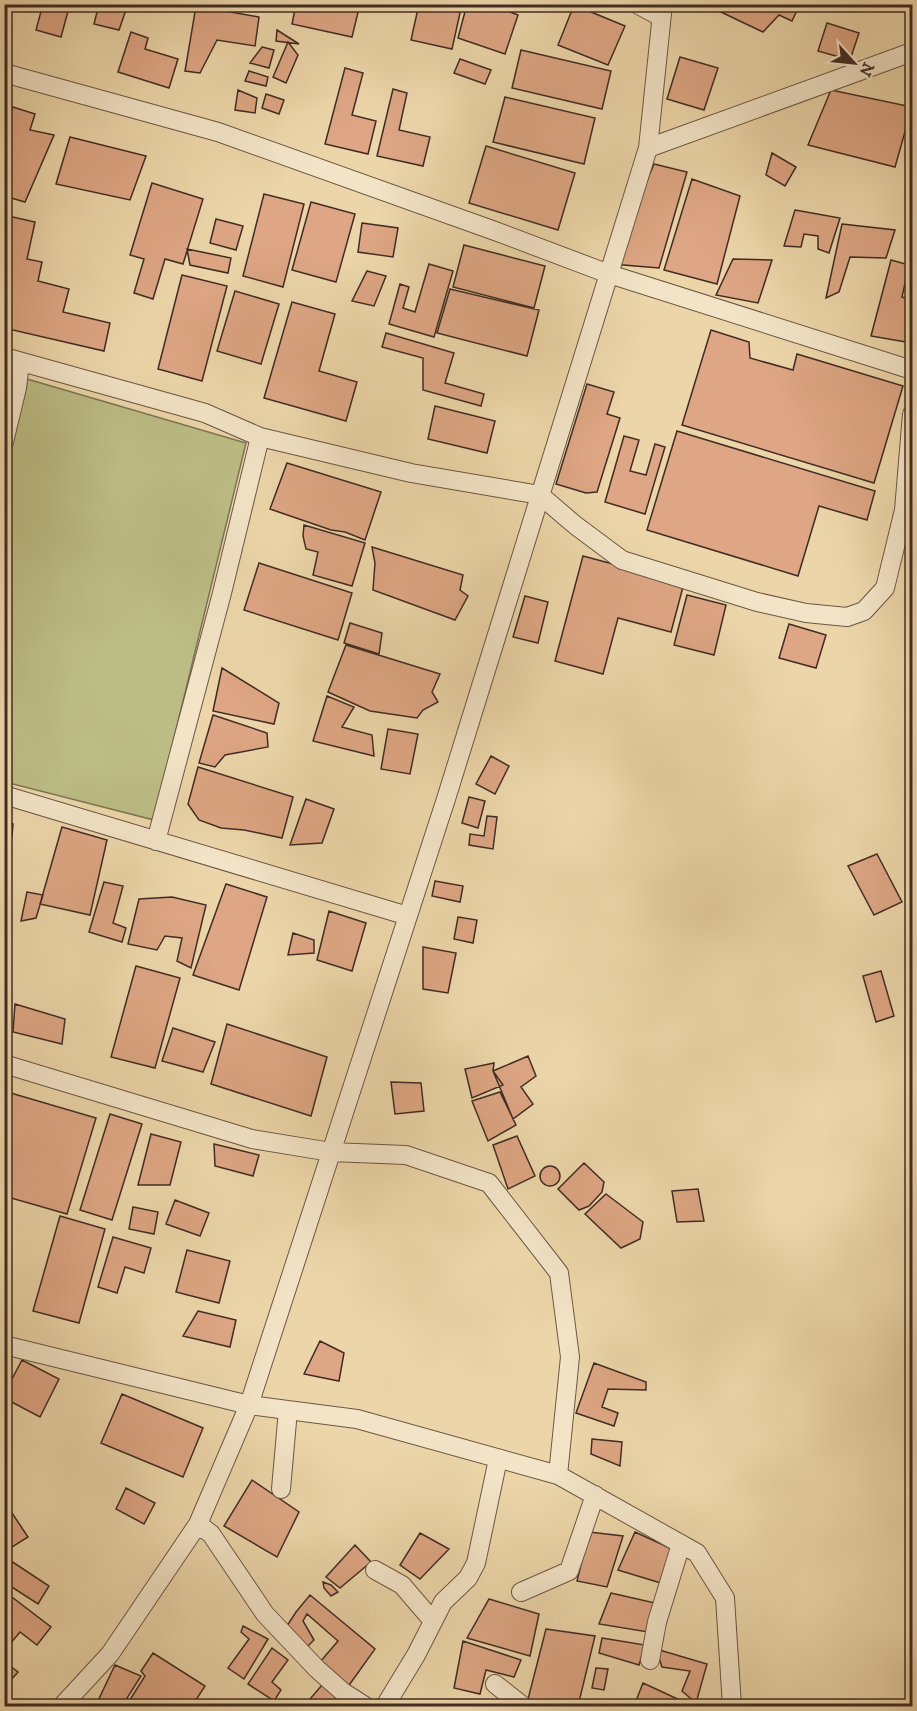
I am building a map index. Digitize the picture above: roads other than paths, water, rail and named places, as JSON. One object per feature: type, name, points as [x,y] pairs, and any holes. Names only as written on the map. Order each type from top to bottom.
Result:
[{"type":"street","points":[[62,1707],[110,1654],[198,1524],[249,1405],[446,799],[648,148],[662,11],[637,4]]},
{"type":"street","points":[[648,148],[912,52]]},
{"type":"street","points":[[4,73],[218,132],[609,274],[912,370]]},
{"type":"street","points":[[4,442],[17,388],[12,360],[205,413],[260,437],[411,473],[540,495],[622,560],[757,602],[806,613],[847,617],[864,611],[885,588],[904,510],[912,414]]},
{"type":"street","points":[[156,841],[222,593],[260,437]]},
{"type":"street","points":[[4,795],[408,916]]},
{"type":"street","points":[[4,1064],[252,1139],[331,1152],[406,1155],[489,1183],[560,1273],[570,1357],[558,1475]]},
{"type":"street","points":[[6,1347],[249,1405],[357,1419],[558,1475],[697,1553],[725,1598],[732,1707]]},
{"type":"street","points":[[281,1489],[288,1410]]},
{"type":"street","points":[[385,1707],[416,1655],[442,1602],[468,1578],[476,1563],[498,1458]]},
{"type":"street","points":[[521,1592],[569,1571],[595,1495]]},
{"type":"street","points":[[198,1524],[211,1534],[265,1614],[317,1669],[343,1692],[365,1707]]},
{"type":"street","points":[[650,1660],[657,1622],[681,1544]]},
{"type":"street","points":[[375,1570],[402,1585],[432,1620]]},
{"type":"street","points":[[495,1683],[523,1707]]}]
